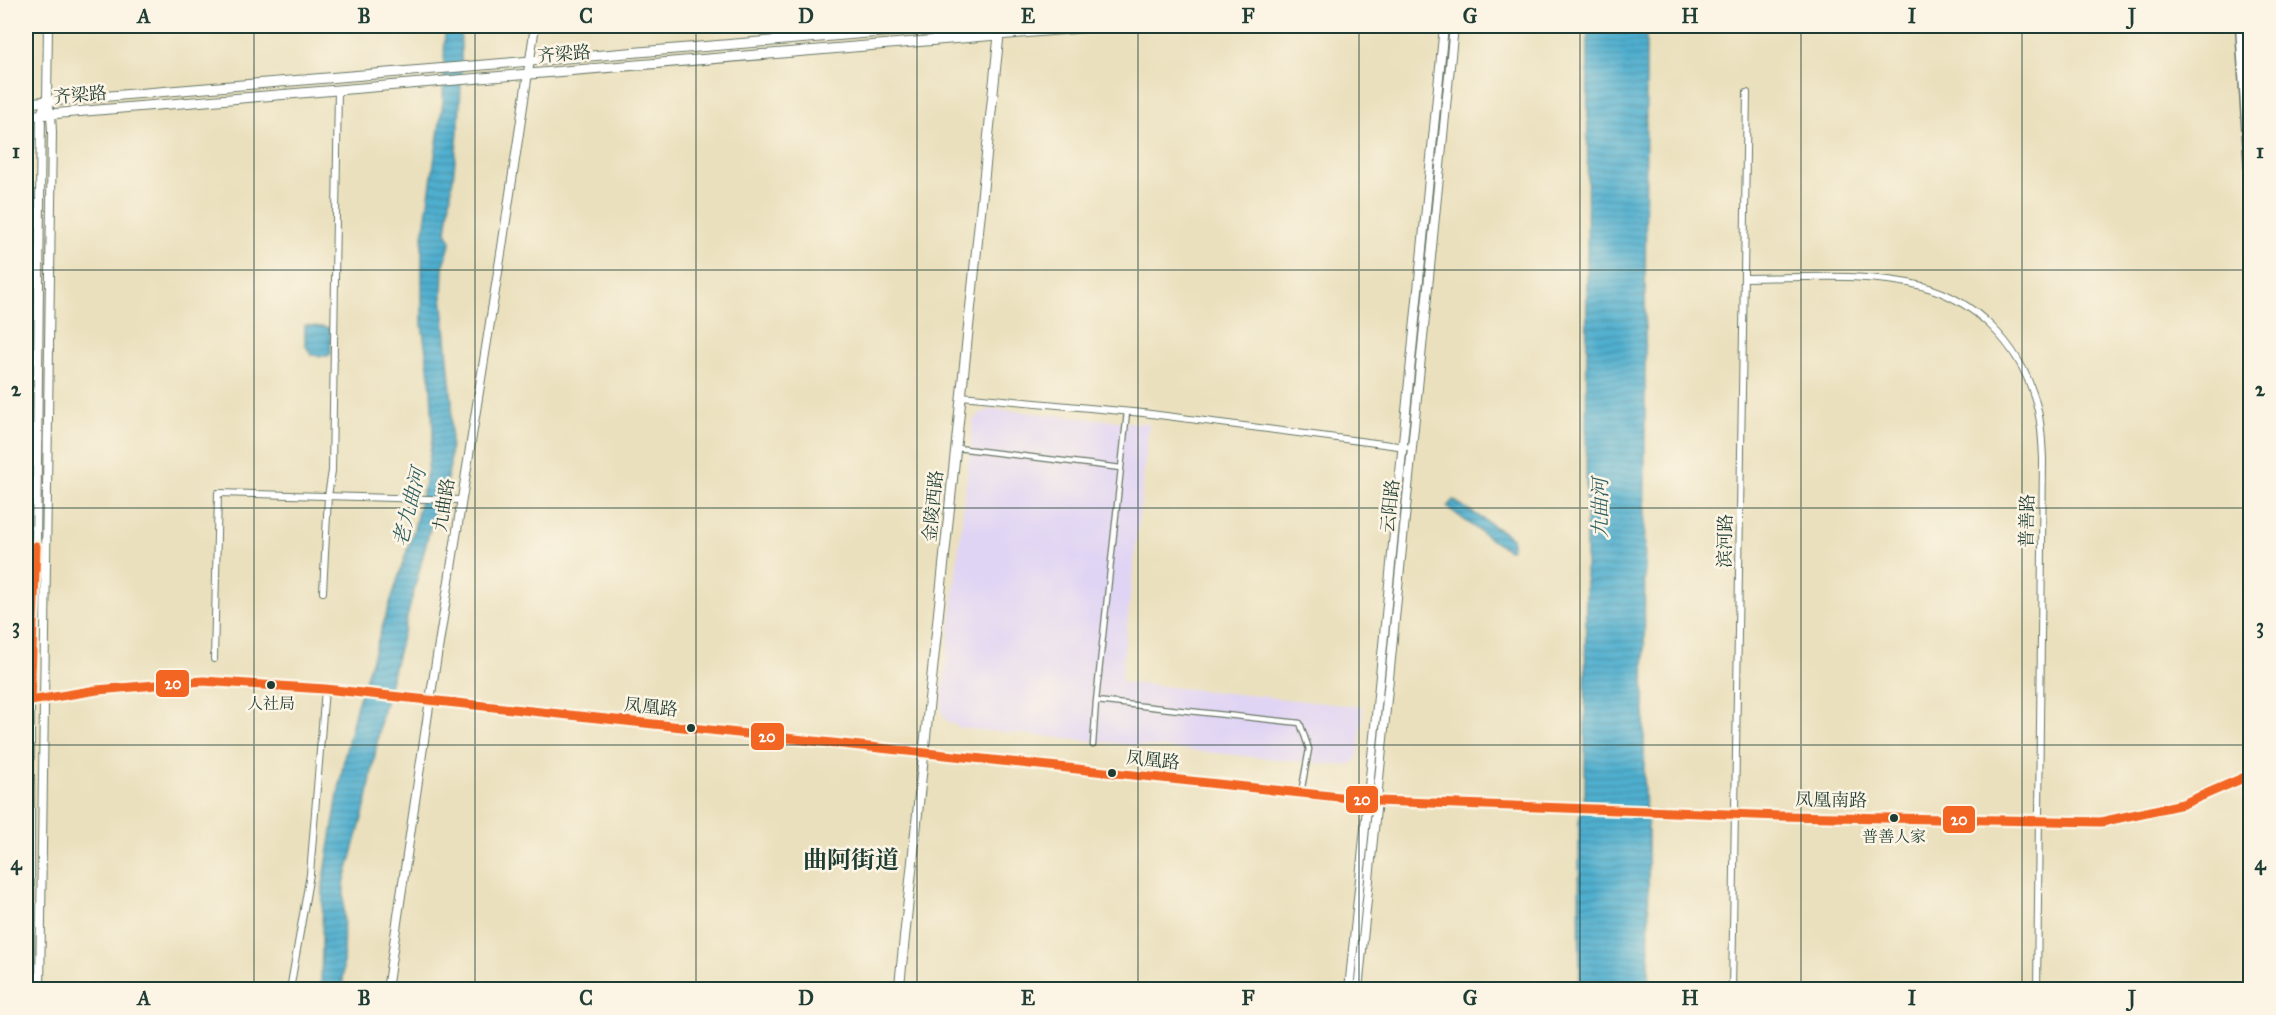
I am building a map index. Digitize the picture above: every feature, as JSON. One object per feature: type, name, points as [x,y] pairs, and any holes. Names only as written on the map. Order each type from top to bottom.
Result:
[{"type":"main road","name":"齐梁路","points":[[26,103],[952,26]]},
{"type":"main road","name":"齐梁路","points":[[26,116],[999,30],[1105,26]]},
{"type":"main road","points":[[2241,26],[2250,170]]},
{"type":"main road","name":"金陵西路","points":[[899,990],[999,30]]},
{"type":"main road","points":[[263,83],[263,95]]},
{"type":"street","points":[[30,990],[28,735],[36,546],[41,114],[46,101],[48,26]]},
{"type":"street","name":"九曲路","points":[[387,990],[535,26]]},
{"type":"street","name":"云阳路","points":[[1408,447],[1444,26]]},
{"type":"street","name":"云阳路","points":[[1349,990],[1372,801],[1454,26]]},
{"type":"street","points":[[323,592],[328,496],[332,471],[338,89]]},
{"type":"street","name":"滨河路","points":[[1732,990],[1747,93]]},
{"type":"street","points":[[40,990],[51,114],[46,101]]},
{"type":"street","name":"普善路","points":[[1745,278],[1888,280],[1922,286],[1951,296],[2001,335],[2022,367],[2034,396],[2041,427],[2043,459],[2037,990]]},
{"type":"street","points":[[961,396],[1127,411],[1408,447]]},
{"type":"street","points":[[1093,745],[1127,411]]},
{"type":"street","points":[[955,448],[1121,468]]},
{"type":"street","points":[[214,658],[218,493],[462,500]]},
{"type":"street","points":[[26,546],[47,546]]},
{"type":"street","name":"凤凰路","points":[[30,701],[97,690],[203,681],[325,689],[923,751],[1372,801]]},
{"type":"street","points":[[290,990],[310,874],[325,689]]},
{"type":"street","points":[[1096,701],[1300,723],[1309,749],[1301,793]]},
{"type":"street","points":[[28,735],[42,734]]},
{"type":"street","name":"凤凰南路","points":[[1372,801],[1655,812],[2102,822],[2183,804],[2250,775]]},
{"type":"street","name":"云阳路","points":[[1358,990],[1372,801]]},
{"type":"shaded area","points":[[992,409],[1149,424],[1121,682],[1363,707],[1358,757],[1354,763],[1347,766],[961,728],[947,721],[942,712],[942,700],[973,421],[981,413]]},
{"type":"water","points":[[445,26],[460,26],[461,52],[458,129],[446,232],[451,241],[443,268],[442,295],[452,402],[450,466],[446,483],[440,490],[382,714],[367,800],[344,884],[343,989],[321,990],[323,885],[344,759],[356,708],[414,529],[427,473],[433,433],[431,388],[422,324],[422,243],[443,102]]},
{"type":"water","name":"九曲河","points":[[1588,26],[1646,26],[1644,795],[1648,828],[1649,989],[1580,989],[1579,823],[1585,793]]},
{"type":"water","points":[[305,325],[330,328],[331,354],[311,355],[305,344]]},
{"type":"water","points":[[1453,500],[1512,538],[1512,548],[1509,550],[1493,541],[1447,507]]},
{"type":"transit line","name":"20","points":[[36,546],[30,701],[97,690],[203,681],[325,689],[1377,801],[1781,816],[2101,822],[2183,804],[2250,775]]},
{"type":"place","name":"人社局","points":[[271,685]]},
{"type":"place","name":"普善人家","points":[[1894,818]]},
{"type":"district","name":"曲阿街道","points":[[851,860]]},
{"type":"water label","name":"老九曲河","points":[[409,507]]}]
